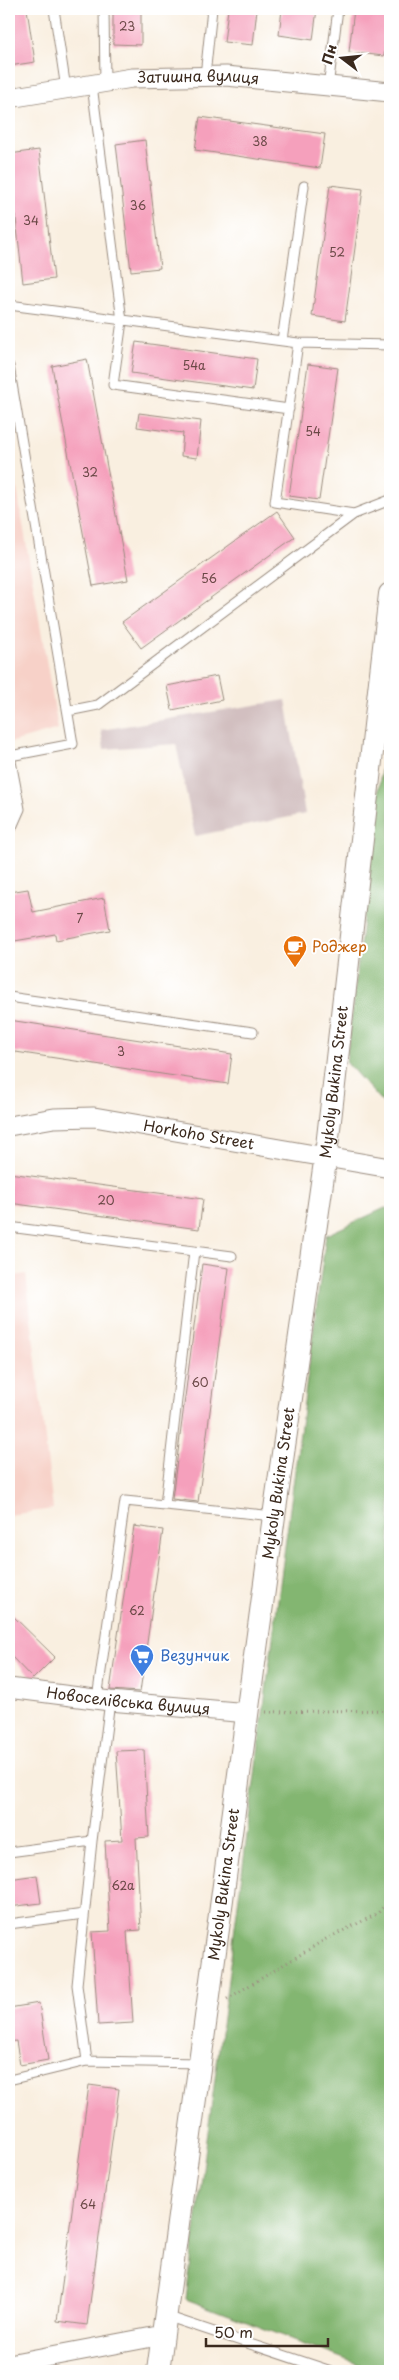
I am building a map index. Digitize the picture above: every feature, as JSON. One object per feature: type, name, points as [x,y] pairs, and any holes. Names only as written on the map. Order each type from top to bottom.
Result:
[{"type":"street","name":"Затишна вулиця","points":[[9,98],[132,78],[205,76],[226,76],[328,88],[390,92]]},
{"type":"street","name":"Mykoly Bukina Street","points":[[158,2371],[274,1516],[326,1155],[390,594]]},
{"type":"street","name":"Horkoho Street","points":[[9,1126],[54,1118],[94,1117],[326,1155],[390,1168]]},
{"type":"street","name":"Новоселівська вулиця","points":[[11,1686],[103,1700],[248,1713]]},
{"type":"street","points":[[9,2364],[164,2326]]},
{"type":"lane","points":[[54,9],[66,89]]},
{"type":"lane","points":[[104,9],[99,84],[122,321],[112,385],[289,409]]},
{"type":"lane","points":[[205,76],[212,9]]},
{"type":"lane","points":[[328,88],[338,9]]},
{"type":"lane","points":[[282,341],[304,186]]},
{"type":"lane","points":[[9,305],[298,343],[390,345]]},
{"type":"lane","points":[[298,343],[276,502],[354,514]]},
{"type":"lane","points":[[9,366],[73,744],[10,756],[20,809],[9,834]]},
{"type":"lane","points":[[68,711],[98,705],[354,514],[390,500]]},
{"type":"lane","points":[[9,997],[253,1032]]},
{"type":"lane","points":[[9,1227],[232,1256]]},
{"type":"lane","points":[[165,1505],[194,1251]]},
{"type":"lane","points":[[87,2061],[77,1986],[92,1840],[103,1700],[125,1502],[274,1516]]},
{"type":"lane","points":[[9,1852],[92,1840]]},
{"type":"lane","points":[[9,1924],[84,1914]]},
{"type":"lane","points":[[9,2080],[87,2061],[200,2063]]},
{"type":"lane","points":[[164,2326],[332,2371]]},
{"type":"path","points":[[248,1713],[390,1710]]},
{"type":"path","points":[[208,2012],[326,1938],[377,1914],[390,1900]]},
{"type":"shaded area","points":[[14,472],[58,729],[9,743],[9,473]]},
{"type":"shaded area","points":[[286,700],[305,814],[195,836],[176,744],[104,749],[101,730]]},
{"type":"shaded area","points":[[26,1274],[53,1509],[9,1515],[9,1277]]},
{"type":"green space","points":[[390,696],[390,1111],[346,1062]]},
{"type":"green space","points":[[385,1208],[390,1209],[390,2371],[376,2371],[186,2299],[326,1235]]},
{"type":"building","points":[[9,9],[27,9],[35,62],[9,66]]},
{"type":"building","points":[[113,9],[141,9],[141,45],[113,44]]},
{"type":"building","points":[[228,9],[257,9],[253,45],[224,42]]},
{"type":"building","points":[[282,9],[317,9],[313,40],[279,35]]},
{"type":"building","points":[[354,9],[390,9],[384,56],[349,52]]},
{"type":"building","points":[[200,117],[325,134],[320,168],[195,150]]},
{"type":"building","points":[[145,140],[160,268],[131,271],[116,144]]},
{"type":"building","points":[[39,150],[54,279],[23,283],[9,154]]},
{"type":"building","points":[[330,185],[363,189],[345,321],[312,316]]},
{"type":"building","points":[[136,342],[257,359],[253,390],[131,373]]},
{"type":"building","points":[[87,359],[128,580],[93,586],[52,366]]},
{"type":"building","points":[[308,364],[338,368],[319,500],[289,496]]},
{"type":"building","points":[[139,413],[201,421],[197,458],[181,456],[183,433],[137,427]]},
{"type":"building","points":[[277,511],[295,537],[141,648],[122,622]]},
{"type":"building","points":[[217,676],[222,700],[172,710],[167,686]]},
{"type":"building","points":[[28,889],[33,912],[104,898],[110,930],[56,940],[55,934],[9,942],[9,892]]},
{"type":"building","points":[[9,1020],[232,1054],[228,1084],[9,1051]]},
{"type":"building","points":[[9,1173],[203,1199],[199,1229],[9,1203]]},
{"type":"building","points":[[202,1264],[229,1268],[198,1502],[172,1499]]},
{"type":"building","points":[[134,1526],[163,1530],[140,1692],[110,1690]]},
{"type":"building","points":[[9,1612],[55,1657],[33,1679],[9,1654]]},
{"type":"building","points":[[144,1750],[149,1837],[136,1838],[141,1930],[127,1931],[133,2023],[98,2025],[92,1932],[110,1931],[105,1841],[122,1840],[116,1751]]},
{"type":"building","points":[[37,1875],[41,1903],[9,1907],[9,1879]]},
{"type":"building","points":[[39,2003],[48,2060],[20,2065],[16,2041],[9,2042],[9,2008]]},
{"type":"building","points":[[89,2085],[119,2089],[87,2325],[57,2321]]},
{"type":"place","name":"Роджер","points":[[295,968]]},
{"type":"place","name":"Везунчик","points":[[142,1677]]}]
